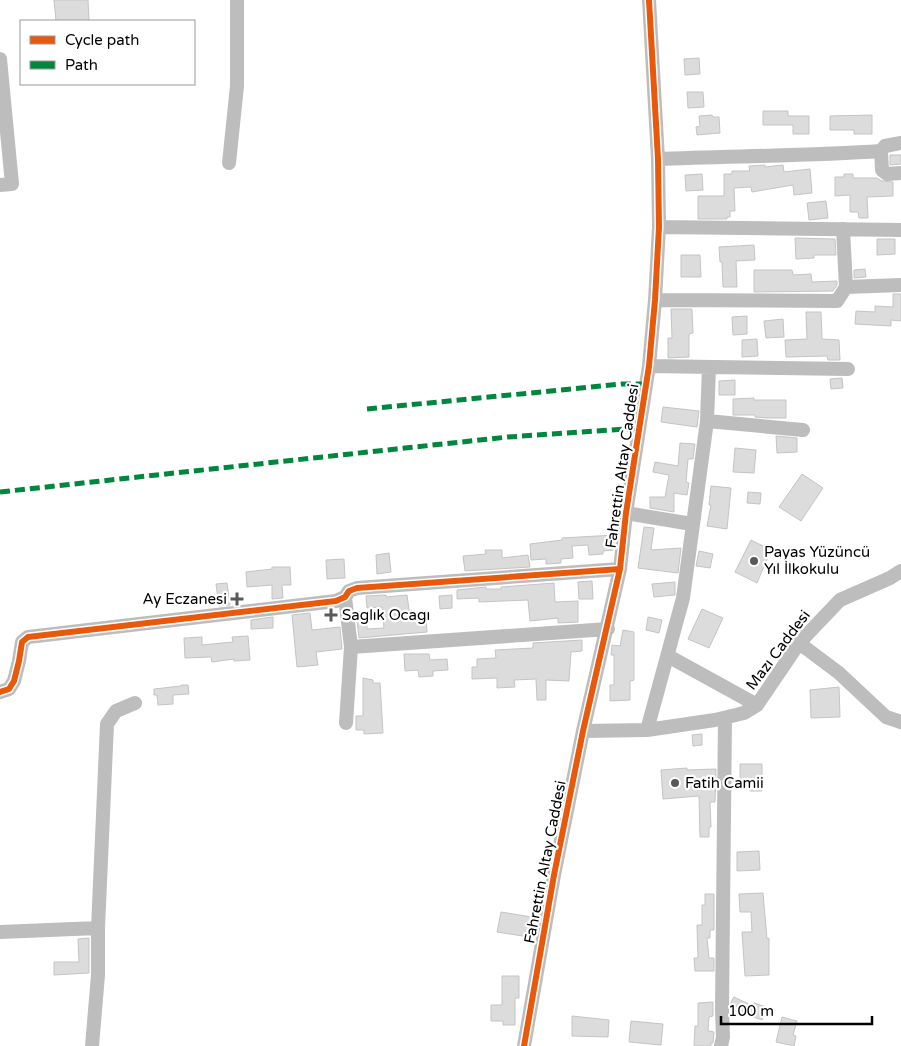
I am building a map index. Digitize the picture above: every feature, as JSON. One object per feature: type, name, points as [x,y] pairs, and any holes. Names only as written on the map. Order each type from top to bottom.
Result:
[{"type":"street","points":[[229,164],[237,86],[237,0]]},
{"type":"street","name":"Fahrettin Altay Caddesi","points":[[524,1046],[554,875],[583,731],[608,629],[620,569],[626,513],[649,366],[659,227],[658,158],[649,0]]},
{"type":"street","points":[[0,59],[12,184],[0,185]]},
{"type":"street","points":[[901,143],[885,146],[881,151],[882,170],[887,174],[901,173]]},
{"type":"street","points":[[658,158],[822,155],[881,151]]},
{"type":"street","points":[[659,227],[901,230]]},
{"type":"street","points":[[655,300],[836,301],[846,287],[843,229]]},
{"type":"street","points":[[846,287],[901,285]]},
{"type":"street","points":[[649,366],[848,369]]},
{"type":"street","points":[[646,730],[683,598],[707,421],[709,367]]},
{"type":"street","points":[[707,421],[803,430]]},
{"type":"street","points":[[626,513],[692,524]]},
{"type":"street","points":[[0,692],[9,689],[14,680],[22,642],[28,637],[336,601],[345,597],[349,591],[357,588],[620,569]]},
{"type":"street","name":"Mazı Caddesi","points":[[583,731],[646,730],[725,718],[744,713],[756,706],[799,643],[840,600],[890,578],[901,571]]},
{"type":"street","points":[[345,597],[351,647],[346,723]]},
{"type":"street","points":[[351,647],[608,629]]},
{"type":"street","points":[[799,643],[839,673],[886,717],[901,722]]},
{"type":"street","points":[[668,656],[756,706]]},
{"type":"street","points":[[92,1046],[98,975],[98,928],[107,724],[116,711],[135,703]]},
{"type":"street","points":[[721,1046],[723,1037],[725,718]]},
{"type":"street","points":[[0,932],[98,928]]},
{"type":"building","points":[[54,0],[88,0],[89,20],[56,20]]},
{"type":"building","points":[[699,58],[700,74],[685,75],[684,59]]},
{"type":"building","points":[[687,92],[703,92],[704,107],[688,108]]},
{"type":"building","points":[[763,111],[788,111],[788,116],[809,116],[809,134],[793,134],[793,125],[763,125]]},
{"type":"building","points":[[712,115],[713,117],[719,117],[720,133],[697,135],[696,127],[700,126],[699,116]]},
{"type":"building","points":[[872,115],[872,134],[854,134],[854,130],[830,130],[830,116]]},
{"type":"building","points":[[890,155],[901,155],[901,164],[890,165]]},
{"type":"building","points":[[765,165],[765,167],[783,165],[784,172],[810,169],[812,193],[794,195],[793,185],[752,192],[751,187],[734,188],[735,211],[730,211],[730,217],[727,217],[727,219],[698,219],[698,196],[724,196],[724,174],[732,174],[732,171],[750,171],[749,166]]},
{"type":"building","points":[[702,174],[703,190],[686,191],[685,175]]},
{"type":"building","points":[[844,174],[853,174],[853,178],[877,178],[882,181],[893,182],[893,196],[867,197],[868,218],[859,218],[858,212],[850,212],[850,195],[835,196],[835,177],[844,177]]},
{"type":"building","points":[[826,201],[828,218],[809,220],[807,203]]},
{"type":"building","points":[[795,238],[835,239],[836,255],[814,255],[814,258],[796,259]]},
{"type":"building","points":[[877,239],[895,239],[895,254],[877,255]]},
{"type":"building","points":[[754,245],[755,260],[736,261],[737,287],[723,287],[719,247]]},
{"type":"building","points":[[681,255],[700,255],[701,277],[681,277]]},
{"type":"building","points":[[865,269],[866,277],[854,278],[854,270]]},
{"type":"building","points":[[754,270],[792,270],[793,275],[811,274],[812,282],[837,281],[837,285],[833,291],[754,292]]},
{"type":"building","points":[[893,294],[901,294],[901,321],[891,320],[891,326],[855,324],[856,311],[875,312],[875,306],[893,307]]},
{"type":"building","points":[[671,309],[692,309],[693,333],[689,334],[689,357],[668,358],[668,338],[672,338]]},
{"type":"building","points":[[806,312],[821,312],[822,339],[839,340],[840,360],[828,360],[827,356],[786,357],[785,340],[807,339]]},
{"type":"building","points":[[747,316],[747,334],[733,335],[732,317]]},
{"type":"building","points":[[783,319],[784,337],[766,338],[764,321]]},
{"type":"building","points":[[757,339],[758,356],[742,357],[742,340]]},
{"type":"building","points":[[842,378],[843,388],[831,389],[830,379]]},
{"type":"building","points":[[735,380],[735,395],[719,395],[719,381]]},
{"type":"building","points":[[754,398],[754,400],[786,400],[786,418],[733,415],[733,399]]},
{"type":"building","points":[[663,407],[699,411],[697,427],[661,422]]},
{"type":"building","points":[[776,436],[797,438],[797,452],[777,453]]},
{"type":"building","points":[[680,443],[695,444],[693,459],[688,459],[686,482],[689,483],[687,495],[674,493],[674,512],[650,508],[650,497],[665,497],[669,475],[653,472],[655,462],[678,466]]},
{"type":"building","points":[[735,448],[756,450],[754,473],[733,472]]},
{"type":"building","points":[[802,474],[823,488],[801,521],[779,507]]},
{"type":"building","points":[[711,486],[731,488],[727,529],[707,526],[711,505],[709,505]]},
{"type":"building","points":[[748,492],[761,493],[760,504],[747,503]]},
{"type":"building","points":[[644,527],[654,528],[651,550],[681,548],[678,573],[638,568]]},
{"type":"building","points":[[615,535],[613,550],[603,551],[603,554],[589,555],[588,545],[572,546],[573,558],[561,559],[561,563],[546,564],[546,559],[531,560],[530,544],[562,540],[562,538]]},
{"type":"building","name":"Payas Yüzüncü Yıl İlkokulu","points":[[751,540],[771,550],[757,583],[735,572]]},
{"type":"building","points":[[485,550],[502,550],[502,558],[528,555],[530,567],[465,571],[463,556],[486,554]]},
{"type":"building","points":[[699,551],[713,554],[710,568],[696,566]]},
{"type":"building","points":[[389,553],[391,572],[377,574],[376,555]]},
{"type":"building","points":[[344,559],[345,578],[327,579],[326,560]]},
{"type":"building","points":[[272,567],[290,567],[291,585],[282,585],[283,598],[272,599],[272,585],[247,587],[246,572],[272,569]]},
{"type":"building","points":[[592,581],[593,599],[579,599],[578,582]]},
{"type":"building","points":[[675,582],[675,595],[654,597],[652,584]]},
{"type":"building","points":[[227,583],[230,605],[219,606],[216,584]]},
{"type":"building","points":[[554,583],[555,602],[578,601],[578,622],[558,623],[558,618],[530,621],[528,600],[479,602],[479,598],[457,599],[457,590],[486,587],[486,589],[501,589],[501,587]]},
{"type":"building","points":[[386,595],[386,597],[407,595],[410,617],[426,617],[427,632],[359,638],[356,612],[367,611],[367,629],[384,628],[382,607],[367,608],[366,596]]},
{"type":"building","points":[[452,595],[452,608],[440,609],[439,596]]},
{"type":"building","points":[[702,609],[723,618],[709,648],[688,639]]},
{"type":"building","points":[[310,613],[312,630],[340,627],[342,649],[316,652],[318,665],[297,667],[292,615]]},
{"type":"building","points":[[273,617],[273,628],[251,629],[251,620]]},
{"type":"building","points":[[648,617],[662,620],[659,633],[646,630]]},
{"type":"building","points":[[623,630],[634,632],[634,680],[630,681],[630,700],[610,701],[610,685],[614,685],[612,645],[620,646]]},
{"type":"building","points":[[248,636],[250,660],[234,661],[234,659],[212,662],[211,657],[185,658],[184,638],[202,637],[202,645],[233,642],[232,637]]},
{"type":"building","points":[[582,640],[582,651],[571,652],[569,681],[546,680],[546,700],[537,700],[536,679],[514,680],[515,687],[497,688],[497,678],[472,679],[472,667],[477,667],[477,659],[496,658],[495,650],[533,648],[533,643]]},
{"type":"building","points":[[404,654],[429,654],[430,660],[447,659],[448,670],[433,671],[433,676],[419,677],[418,670],[405,671]]},
{"type":"building","points":[[363,678],[373,680],[373,683],[380,683],[383,733],[364,734],[364,730],[356,730],[356,716],[363,716]]},
{"type":"building","points":[[188,685],[189,694],[173,695],[173,704],[158,705],[154,689]]},
{"type":"building","points":[[839,687],[840,717],[811,718],[810,690]]},
{"type":"building","points":[[702,734],[702,745],[693,746],[692,735]]},
{"type":"building","points":[[740,764],[762,764],[762,791],[750,791],[749,783],[740,783]]},
{"type":"building","points":[[687,768],[687,770],[716,769],[715,802],[710,802],[711,827],[709,827],[709,837],[700,837],[699,796],[663,799],[661,770]]},
{"type":"building","points":[[759,851],[760,870],[737,871],[737,852]]},
{"type":"building","points":[[763,893],[767,939],[769,938],[769,975],[745,976],[742,932],[752,932],[751,912],[740,912],[739,894]]},
{"type":"building","points":[[705,894],[714,894],[714,930],[710,930],[710,938],[707,938],[709,958],[714,958],[714,971],[695,971],[694,958],[698,958],[697,925],[702,925],[702,905],[705,905]]},
{"type":"building","points":[[501,912],[532,917],[529,937],[497,932]]},
{"type":"building","points":[[89,938],[89,973],[54,975],[54,962],[79,962],[78,939]]},
{"type":"building","points":[[502,976],[519,976],[519,998],[515,998],[515,1025],[503,1025],[503,1021],[491,1021],[491,1005],[502,1005]]},
{"type":"building","points":[[734,997],[753,1006],[754,1003],[766,1007],[762,1020],[743,1013],[742,1015],[731,1009],[731,1002]]},
{"type":"building","points":[[713,1002],[713,1016],[709,1017],[708,1031],[714,1032],[713,1043],[711,1043],[711,1046],[694,1046],[695,1026],[698,1026],[698,1003]]},
{"type":"building","points":[[572,1016],[609,1020],[608,1037],[572,1036]]},
{"type":"building","points":[[782,1017],[797,1021],[793,1035],[796,1036],[794,1046],[776,1042]]},
{"type":"building","points":[[631,1021],[663,1024],[661,1045],[629,1042]]},
{"type":"marked path","points":[[367,409],[622,384],[647,384]]},
{"type":"marked path","points":[[0,492],[508,437],[640,428]]},
{"type":"cycle path","points":[[524,1046],[554,875],[583,731],[620,569],[626,513],[649,366],[659,227],[658,159],[649,0]]},
{"type":"cycle path","points":[[0,692],[9,689],[14,681],[22,642],[28,637],[336,601],[345,597],[349,591],[357,588],[620,569]]},
{"type":"place","name":"Payas Yüzüncü Yıl İlkokulu","points":[[754,561]]},
{"type":"place","name":"Ay Eczanesi","points":[[237,599]]},
{"type":"place","name":"Saglık Ocagı","points":[[331,615]]},
{"type":"place","name":"Fatih Camii","points":[[675,783]]}]
